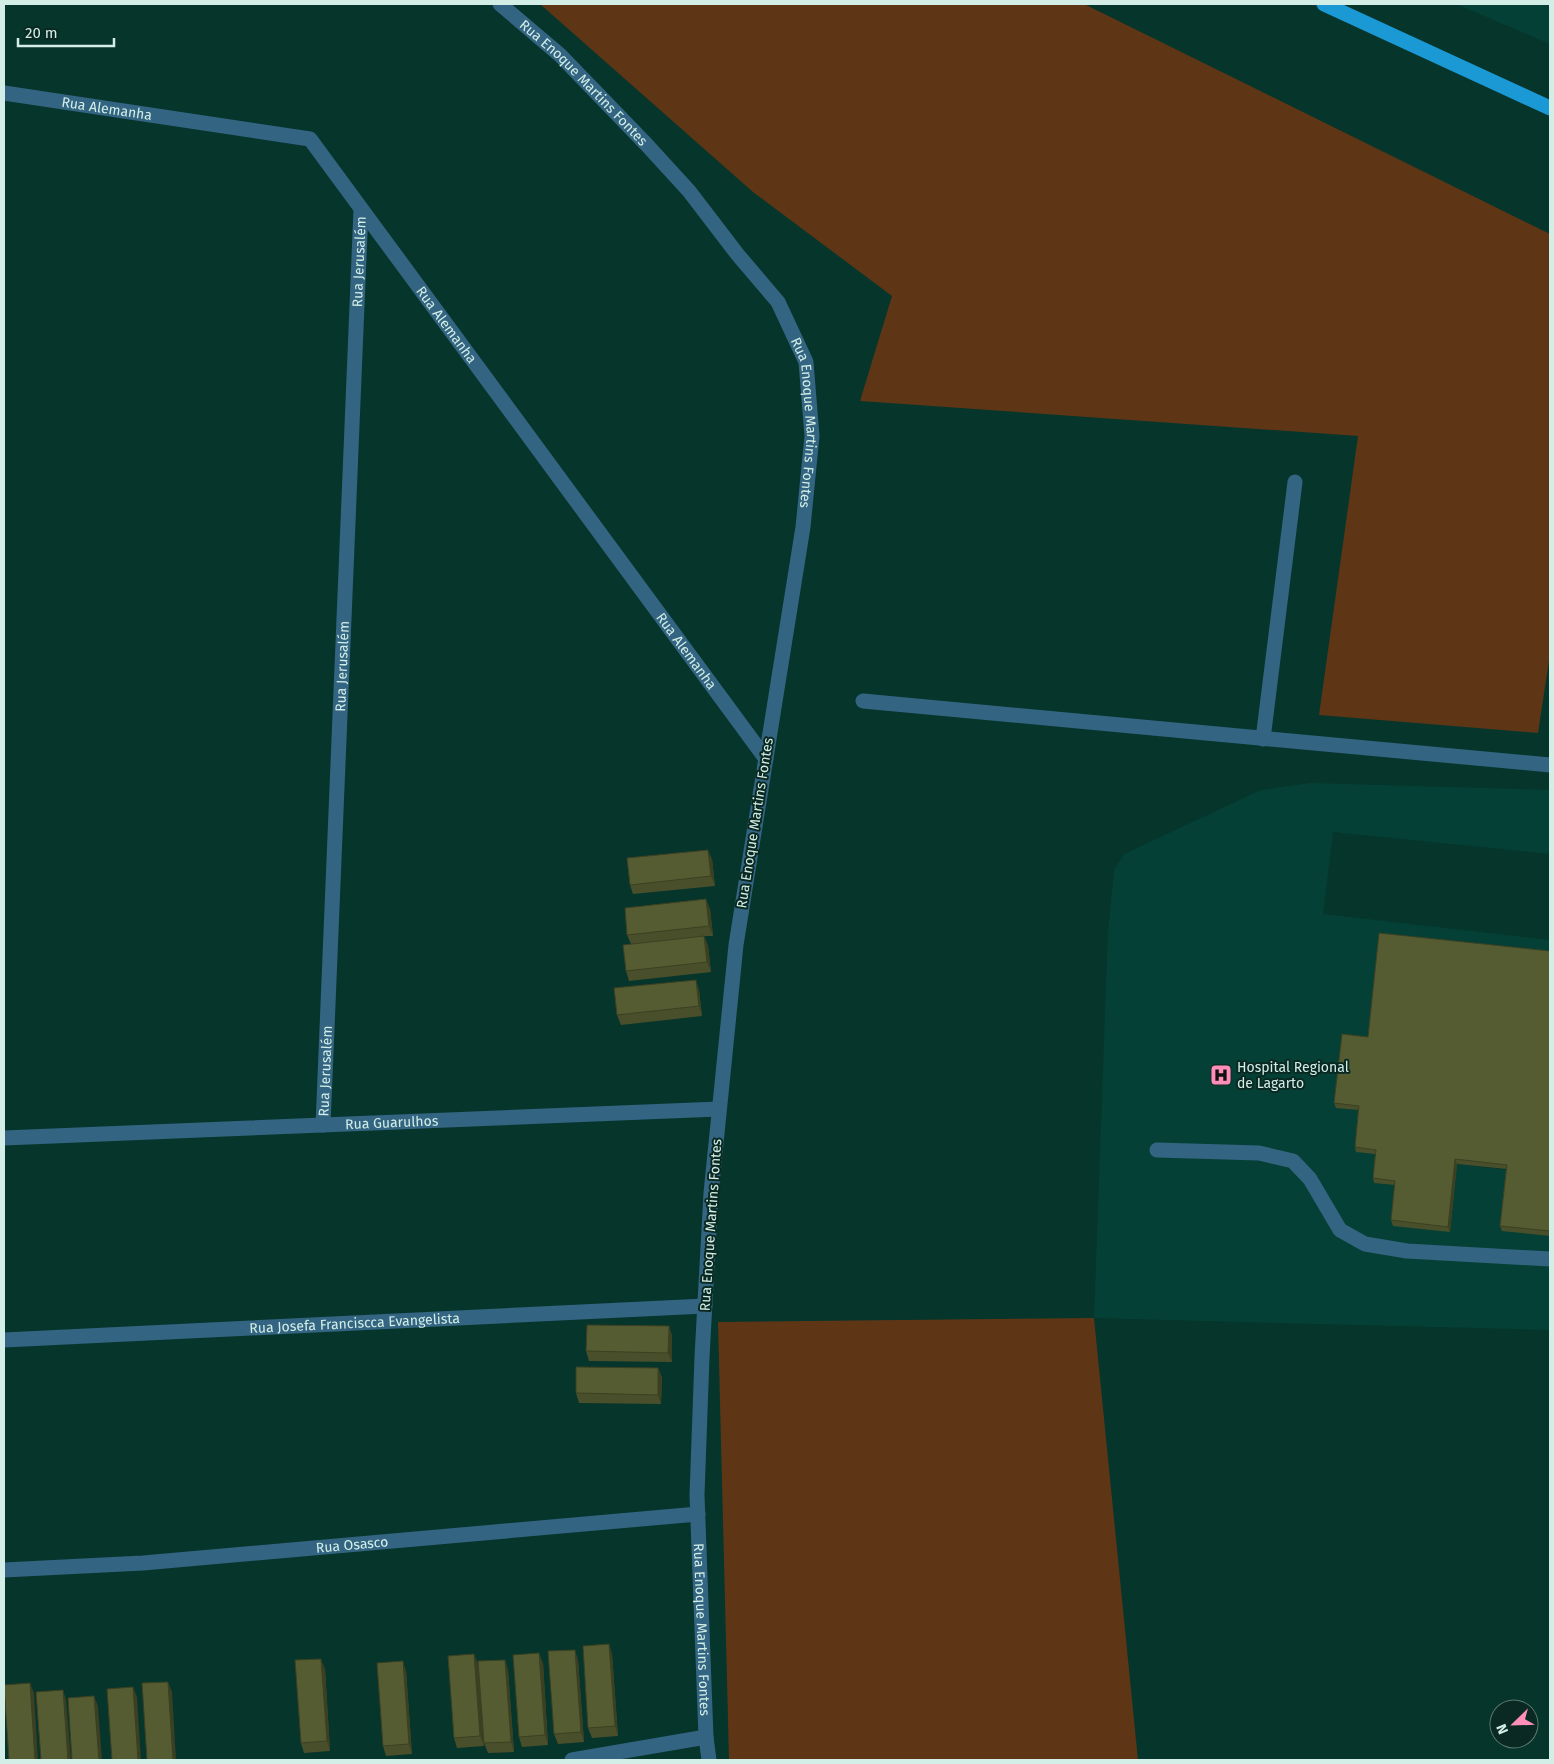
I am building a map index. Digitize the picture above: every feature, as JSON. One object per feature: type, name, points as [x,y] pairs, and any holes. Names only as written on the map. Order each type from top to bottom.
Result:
[{"type":"main road","points":[[1324,4],[1550,108]]},
{"type":"street","name":"Rua Enoque Martins Fontes","points":[[500,4],[560,55],[690,191],[738,255],[778,302],[806,362],[812,436],[803,527],[736,945],[711,1193],[697,1495],[706,1737],[709,1760]]},
{"type":"street","name":"Rua Alemanha","points":[[4,93],[310,140],[766,759]]},
{"type":"street","name":"Rua Jerusalém","points":[[323,1125],[361,209]]},
{"type":"street","points":[[1263,739],[1295,482]]},
{"type":"street","points":[[863,701],[1550,765]]},
{"type":"street","name":"Rua Guarulhos","points":[[4,1138],[719,1109]]},
{"type":"street","points":[[1157,1150],[1259,1152],[1293,1161],[1310,1180],[1340,1230],[1365,1244],[1407,1250],[1550,1259]]},
{"type":"street","name":"Rua Josefa Franciscca Evangelista","points":[[4,1340],[705,1306]]},
{"type":"street","name":"Rua Osasco","points":[[4,1570],[144,1563],[698,1514]]},
{"type":"street","points":[[572,1760],[706,1737]]},
{"type":"shaded area","points":[[540,4],[1084,4],[1550,234],[1550,654],[1538,733],[1319,715],[1358,436],[860,401],[892,296],[753,192]]},
{"type":"shaded area","points":[[1456,4],[1550,4],[1550,44]]},
{"type":"shaded area","name":"Hospital Regional de Lagarto","points":[[1310,783],[1550,790],[1550,854],[1333,832],[1323,914],[1550,940],[1550,956],[1361,1111],[1378,1155],[1397,1186],[1450,1232],[1457,1164],[1508,1170],[1550,1236],[1550,1330],[1094,1318],[1108,932],[1114,870],[1124,854],[1261,790]]},
{"type":"shaded area","points":[[1094,1318],[1138,1760],[729,1760],[718,1322]]},
{"type":"building","points":[[708,850],[711,876],[630,885],[627,858]]},
{"type":"building","points":[[706,899],[709,926],[627,935],[625,908]]},
{"type":"building","points":[[1379,933],[1550,951],[1550,1231],[1500,1226],[1507,1165],[1455,1159],[1448,1227],[1391,1220],[1395,1181],[1373,1178],[1376,1150],[1355,1147],[1359,1106],[1334,1103],[1342,1034],[1368,1037]]},
{"type":"building","points":[[704,936],[707,962],[626,971],[623,945]]},
{"type":"building","points":[[696,980],[699,1006],[617,1015],[614,988]]},
{"type":"building","points":[[587,1325],[669,1326],[668,1353],[586,1351]]},
{"type":"building","points":[[576,1367],[658,1368],[658,1395],[576,1393]]},
{"type":"building","points":[[609,1644],[615,1726],[588,1728],[583,1646]]},
{"type":"building","points":[[575,1650],[581,1732],[554,1734],[548,1651]]},
{"type":"building","points":[[539,1653],[545,1735],[519,1737],[513,1655]]},
{"type":"building","points":[[474,1654],[480,1736],[454,1738],[448,1656]]},
{"type":"building","points":[[321,1659],[327,1741],[301,1743],[295,1660]]},
{"type":"building","points":[[505,1660],[511,1742],[484,1743],[478,1661]]},
{"type":"building","points":[[403,1661],[409,1744],[383,1746],[377,1663]]},
{"type":"building","points":[[168,1682],[173,1760],[147,1760],[142,1683]]},
{"type":"building","points":[[30,1683],[35,1760],[9,1760],[4,1685]]},
{"type":"building","points":[[133,1687],[138,1760],[112,1760],[107,1689]]},
{"type":"building","points":[[63,1690],[68,1760],[41,1760],[36,1692]]},
{"type":"building","points":[[94,1696],[99,1760],[72,1760],[68,1698]]},
{"type":"place","name":"Hospital Regional de Lagarto","points":[[1221,1075]]}]
